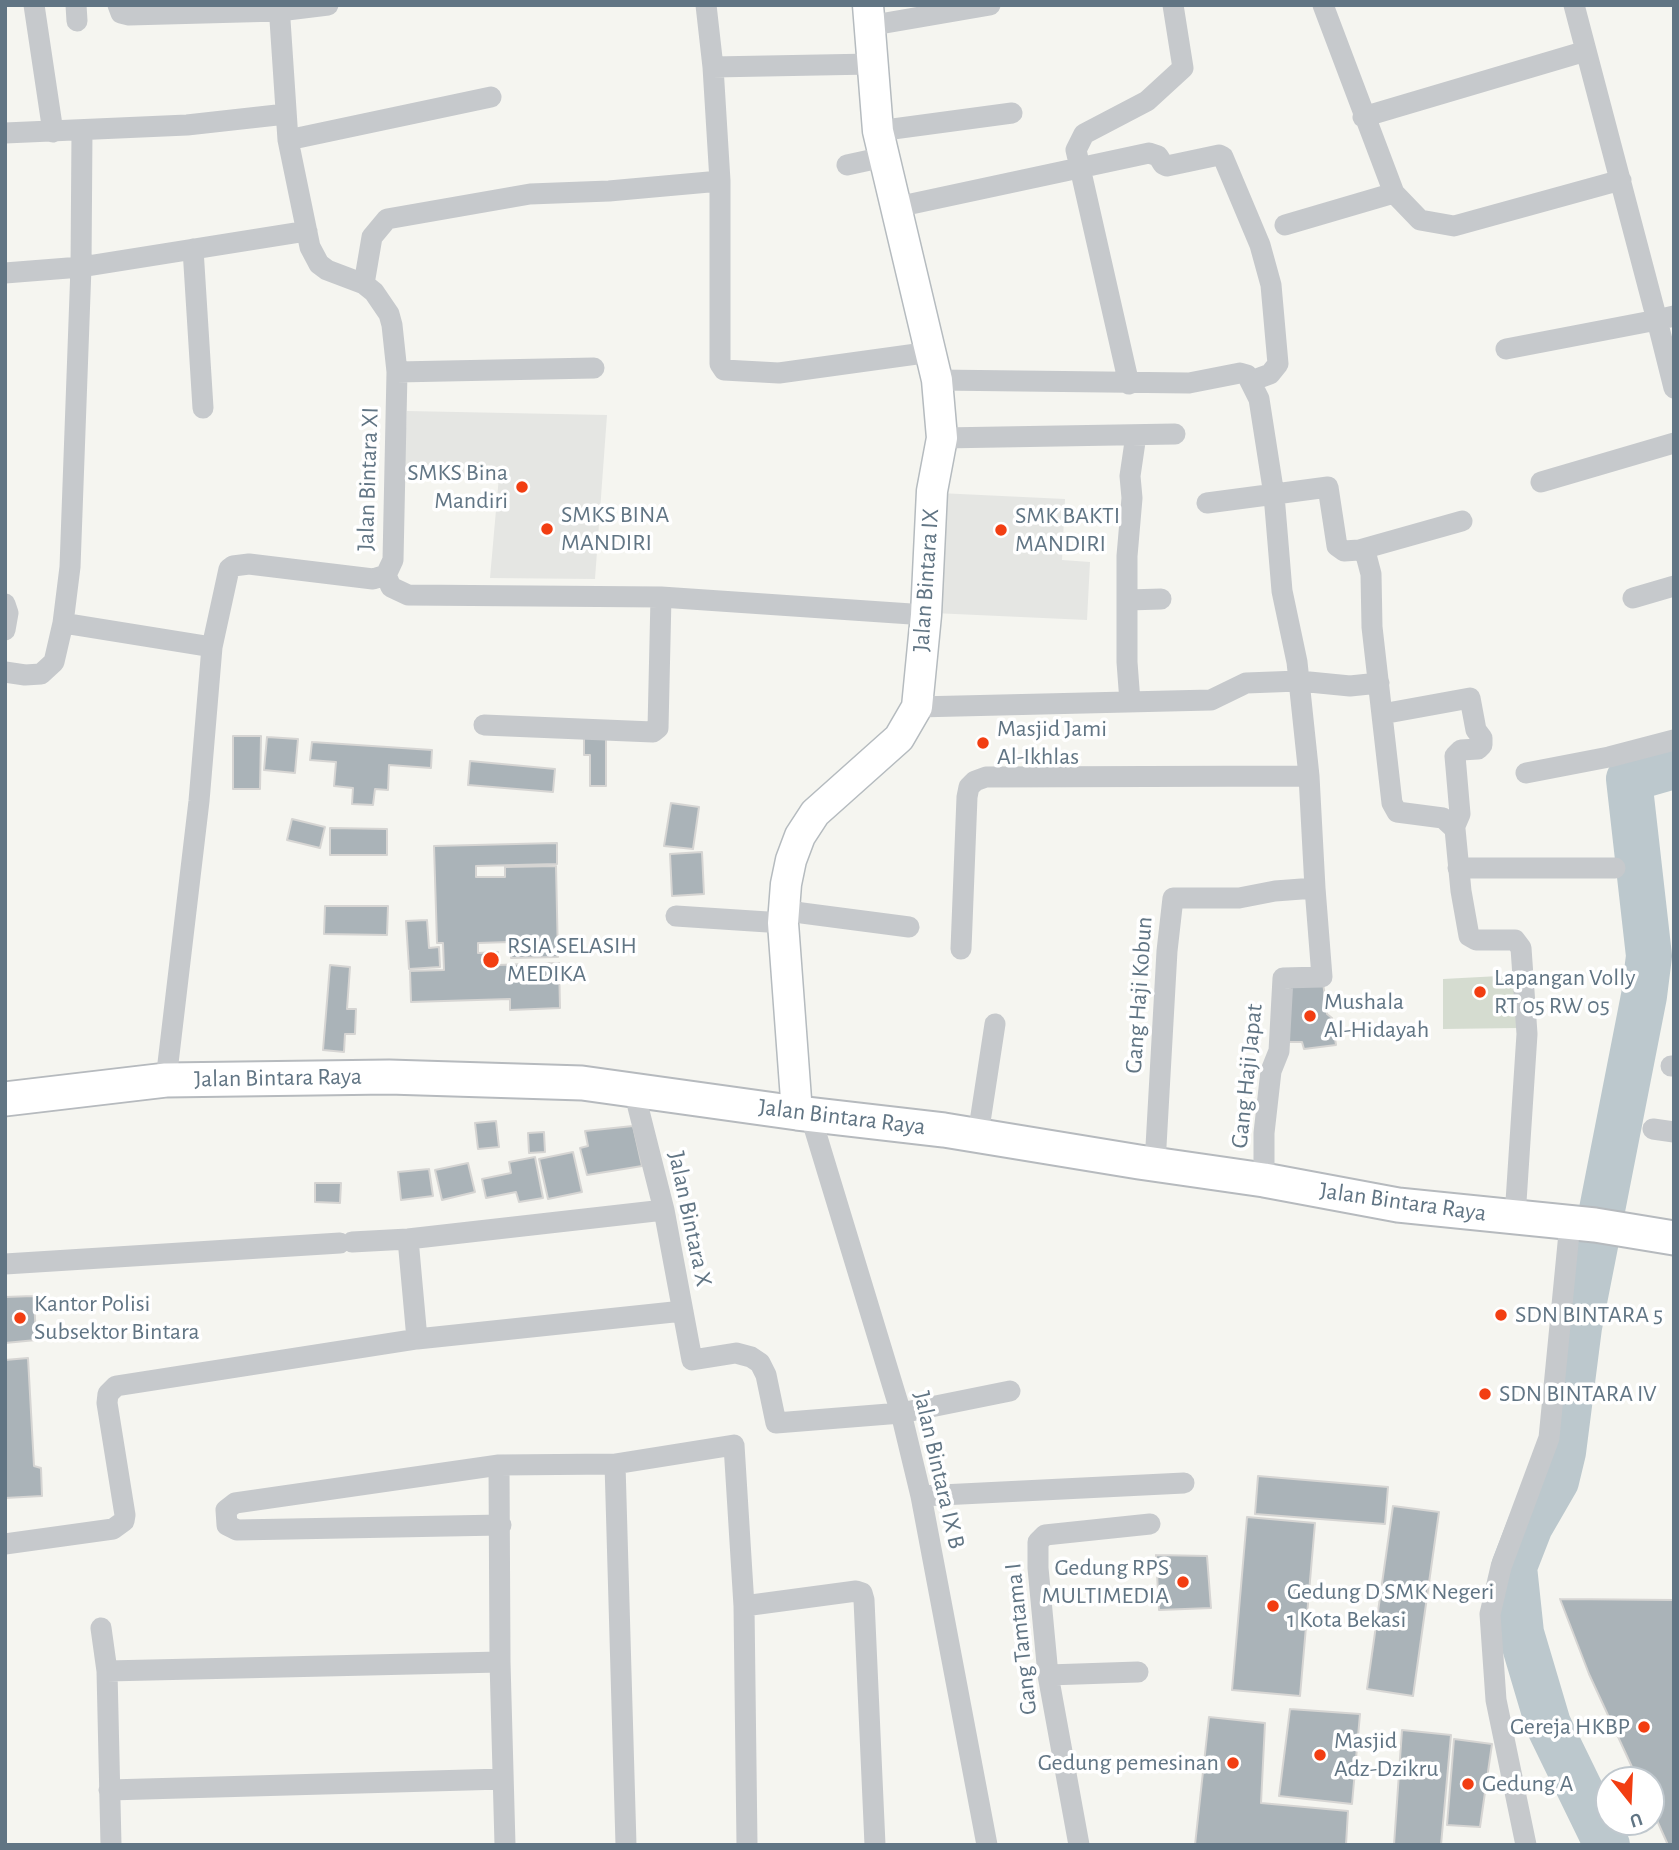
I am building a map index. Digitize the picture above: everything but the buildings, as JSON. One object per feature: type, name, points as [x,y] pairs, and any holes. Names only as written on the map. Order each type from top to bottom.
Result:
[{"type":"main road","name":"Jalan Bintara Raya","points":[[5,1099],[166,1080],[389,1077],[582,1083],[978,1135],[1264,1180],[1398,1205],[1582,1224],[1674,1238]]},
{"type":"street","points":[[34,5],[53,132]]},
{"type":"street","points":[[118,5],[121,13],[129,15],[328,5]]},
{"type":"street","points":[[706,5],[720,181],[719,354],[724,370],[779,373],[934,366],[1129,384],[1189,383],[1240,373],[1247,375],[1263,421],[1275,495],[1282,591],[1299,681],[1309,776],[1315,893]]},
{"type":"street","points":[[868,16],[990,5]]},
{"type":"street","points":[[1129,384],[1076,150],[1084,134],[1146,101],[1183,68],[1173,5]]},
{"type":"street","points":[[1323,5],[1363,117],[1394,193],[1420,219],[1454,226],[1620,180]]},
{"type":"street","points":[[1574,5],[1620,180],[1665,318],[1674,388]]},
{"type":"street","name":"Jalan Bintara XI","points":[[166,1080],[200,801],[212,646],[227,576],[233,566],[249,564],[373,579],[386,575],[393,560],[397,372],[395,341],[389,314],[374,292],[363,284],[327,270],[319,264],[310,247],[288,140],[279,8]]},
{"type":"street","name":"Jalan Bintara IX","points":[[804,1114],[783,915],[791,859],[800,836],[815,813],[899,738],[917,708],[926,615],[932,491],[943,438],[934,366],[881,144],[868,16]]},
{"type":"street","points":[[1363,117],[1586,51]]},
{"type":"street","points":[[713,67],[872,64]]},
{"type":"street","points":[[288,140],[491,97]]},
{"type":"street","points":[[847,165],[881,144],[1012,113]]},
{"type":"street","points":[[5,133],[187,125],[286,114]]},
{"type":"street","points":[[5,672],[25,676],[41,674],[54,662],[63,622],[70,567],[81,267],[82,131]]},
{"type":"street","points":[[897,207],[1149,153],[1158,156],[1167,166],[1214,155],[1223,157],[1260,245],[1271,285],[1278,364],[1270,374],[1251,381]]},
{"type":"street","points":[[363,284],[372,237],[387,219],[530,194],[609,191],[720,181]]},
{"type":"street","points":[[1285,225],[1394,193]]},
{"type":"street","points":[[5,273],[81,267],[307,232]]},
{"type":"street","points":[[193,249],[203,408]]},
{"type":"street","points":[[1506,349],[1665,318]]},
{"type":"street","points":[[397,372],[594,368]]},
{"type":"street","points":[[943,438],[1175,434]]},
{"type":"street","points":[[1130,702],[1126,662],[1127,556],[1132,498],[1130,476],[1136,435]]},
{"type":"street","points":[[1541,482],[1674,443]]},
{"type":"street","points":[[1207,503],[1328,487],[1337,546],[1344,551],[1359,550],[1462,522]]},
{"type":"street","points":[[1359,550],[1366,555],[1371,573],[1373,626],[1391,803],[1397,812],[1444,818],[1454,828]]},
{"type":"street","points":[[386,575],[391,587],[408,595],[661,597],[926,615]]},
{"type":"street","points":[[1633,598],[1674,586]]},
{"type":"street","points":[[484,725],[653,732],[658,728],[661,597]]},
{"type":"street","points":[[1128,600],[1161,599]]},
{"type":"street","points":[[5,604],[8,613],[5,630]]},
{"type":"street","points":[[63,622],[212,646]]},
{"type":"street","points":[[917,708],[1211,700],[1246,683],[1299,681],[1350,686],[1379,683]]},
{"type":"street","points":[[1382,714],[1470,698],[1476,730],[1482,738],[1482,745],[1478,749],[1461,750],[1455,756],[1460,814],[1454,828],[1469,936],[1476,940],[1515,940],[1521,948],[1527,1034],[1515,1217]]},
{"type":"street","points":[[1526,773],[1609,757],[1674,740]]},
{"type":"street","points":[[961,949],[967,797],[969,787],[975,781],[986,777],[1309,776]]},
{"type":"street","points":[[1458,868],[1615,869]]},
{"type":"street","name":"Gang Haji Kobun","points":[[1155,1164],[1167,951],[1173,898],[1239,898],[1275,891],[1315,893]]},
{"type":"street","name":"Gang Haji Japat","points":[[1264,1180],[1264,1133],[1271,1071],[1279,1051],[1283,978],[1322,977],[1315,893]]},
{"type":"street","points":[[676,916],[803,913],[909,927]]},
{"type":"street","points":[[978,1135],[995,1024]]},
{"type":"street","name":"Jalan Bintara X","points":[[638,1089],[638,1107],[664,1210],[692,1360],[736,1353],[760,1363],[766,1375],[776,1423],[901,1413]]},
{"type":"street","name":"Jalan Bintara IX B","points":[[804,1114],[901,1413],[921,1496],[987,1845]]},
{"type":"street","points":[[5,1264],[408,1239],[664,1210]]},
{"type":"street","points":[[1525,1845],[1496,1700],[1490,1614],[1501,1567],[1549,1438],[1582,1224]]},
{"type":"street","points":[[408,1239],[417,1339]]},
{"type":"street","points":[[5,1544],[113,1529],[124,1521],[107,1403],[108,1394],[116,1387],[417,1339],[683,1311]]},
{"type":"street","points":[[901,1413],[1010,1391]]},
{"type":"street","points":[[501,1525],[237,1530],[227,1525],[226,1510],[235,1503],[499,1465],[615,1464],[734,1445],[744,1606],[747,1845]]},
{"type":"street","points":[[615,1464],[626,1845]]},
{"type":"street","points":[[499,1465],[500,1662],[505,1845]]},
{"type":"street","points":[[921,1496],[1184,1483]]},
{"type":"street","name":"Gang Tamtama I","points":[[1079,1845],[1048,1675],[1038,1542],[1045,1535],[1150,1524]]},
{"type":"street","points":[[744,1606],[856,1591],[862,1594],[875,1845]]},
{"type":"street","points":[[101,1628],[107,1671],[111,1845]]},
{"type":"street","points":[[107,1671],[500,1662]]},
{"type":"street","points":[[1048,1675],[1138,1672]]},
{"type":"street","points":[[109,1790],[503,1779]]},
{"type":"shaded area","name":"SMKS BINA MANDIRI","points":[[407,411],[607,415],[595,579],[490,578],[499,476],[403,480]]},
{"type":"shaded area","name":"SMK BAKTI MANDIRI","points":[[939,493],[1065,499],[1062,560],[1090,562],[1087,620],[933,613]]},
{"type":"shaded area","name":"Lapangan Volly RT 05 RW 05","points":[[1518,975],[1519,1028],[1443,1029],[1443,979]]},
{"type":"waterway","points":[[1607,1845],[1548,1724],[1521,1633],[1514,1567],[1530,1526],[1556,1481],[1563,1452],[1579,1327],[1644,996],[1649,956],[1629,779],[1674,766]]},
{"type":"place","name":"SMKS Bina Mandiri","points":[[522,487]]},
{"type":"place","name":"SMKS BINA MANDIRI","points":[[547,529]]},
{"type":"place","name":"SMK BAKTI MANDIRI","points":[[1001,530]]},
{"type":"place","name":"Masjid Jami Al-Ikhlas","points":[[983,743]]},
{"type":"place","name":"RSIA SELASIH MEDIKA","points":[[491,960]]},
{"type":"place","name":"Lapangan Volly RT 05 RW 05","points":[[1480,992]]},
{"type":"place","name":"Mushala Al-Hidayah","points":[[1310,1016]]},
{"type":"place","name":"SDN BINTARA 5","points":[[1501,1315]]},
{"type":"place","name":"Kantor Polisi Subsektor Bintara","points":[[20,1318]]},
{"type":"place","name":"SDN BINTARA IV","points":[[1485,1394]]},
{"type":"place","name":"Gedung RPS MULTIMEDIA","points":[[1183,1582]]},
{"type":"place","name":"Gedung D SMK Negeri 1 Kota Bekasi","points":[[1273,1606]]},
{"type":"place","name":"Gereja HKBP","points":[[1644,1727]]},
{"type":"place","name":"Masjid Adz-Dzikru","points":[[1320,1755]]},
{"type":"place","name":"Gedung pemesinan","points":[[1233,1763]]},
{"type":"place","name":"Gedung A","points":[[1468,1784]]}]
